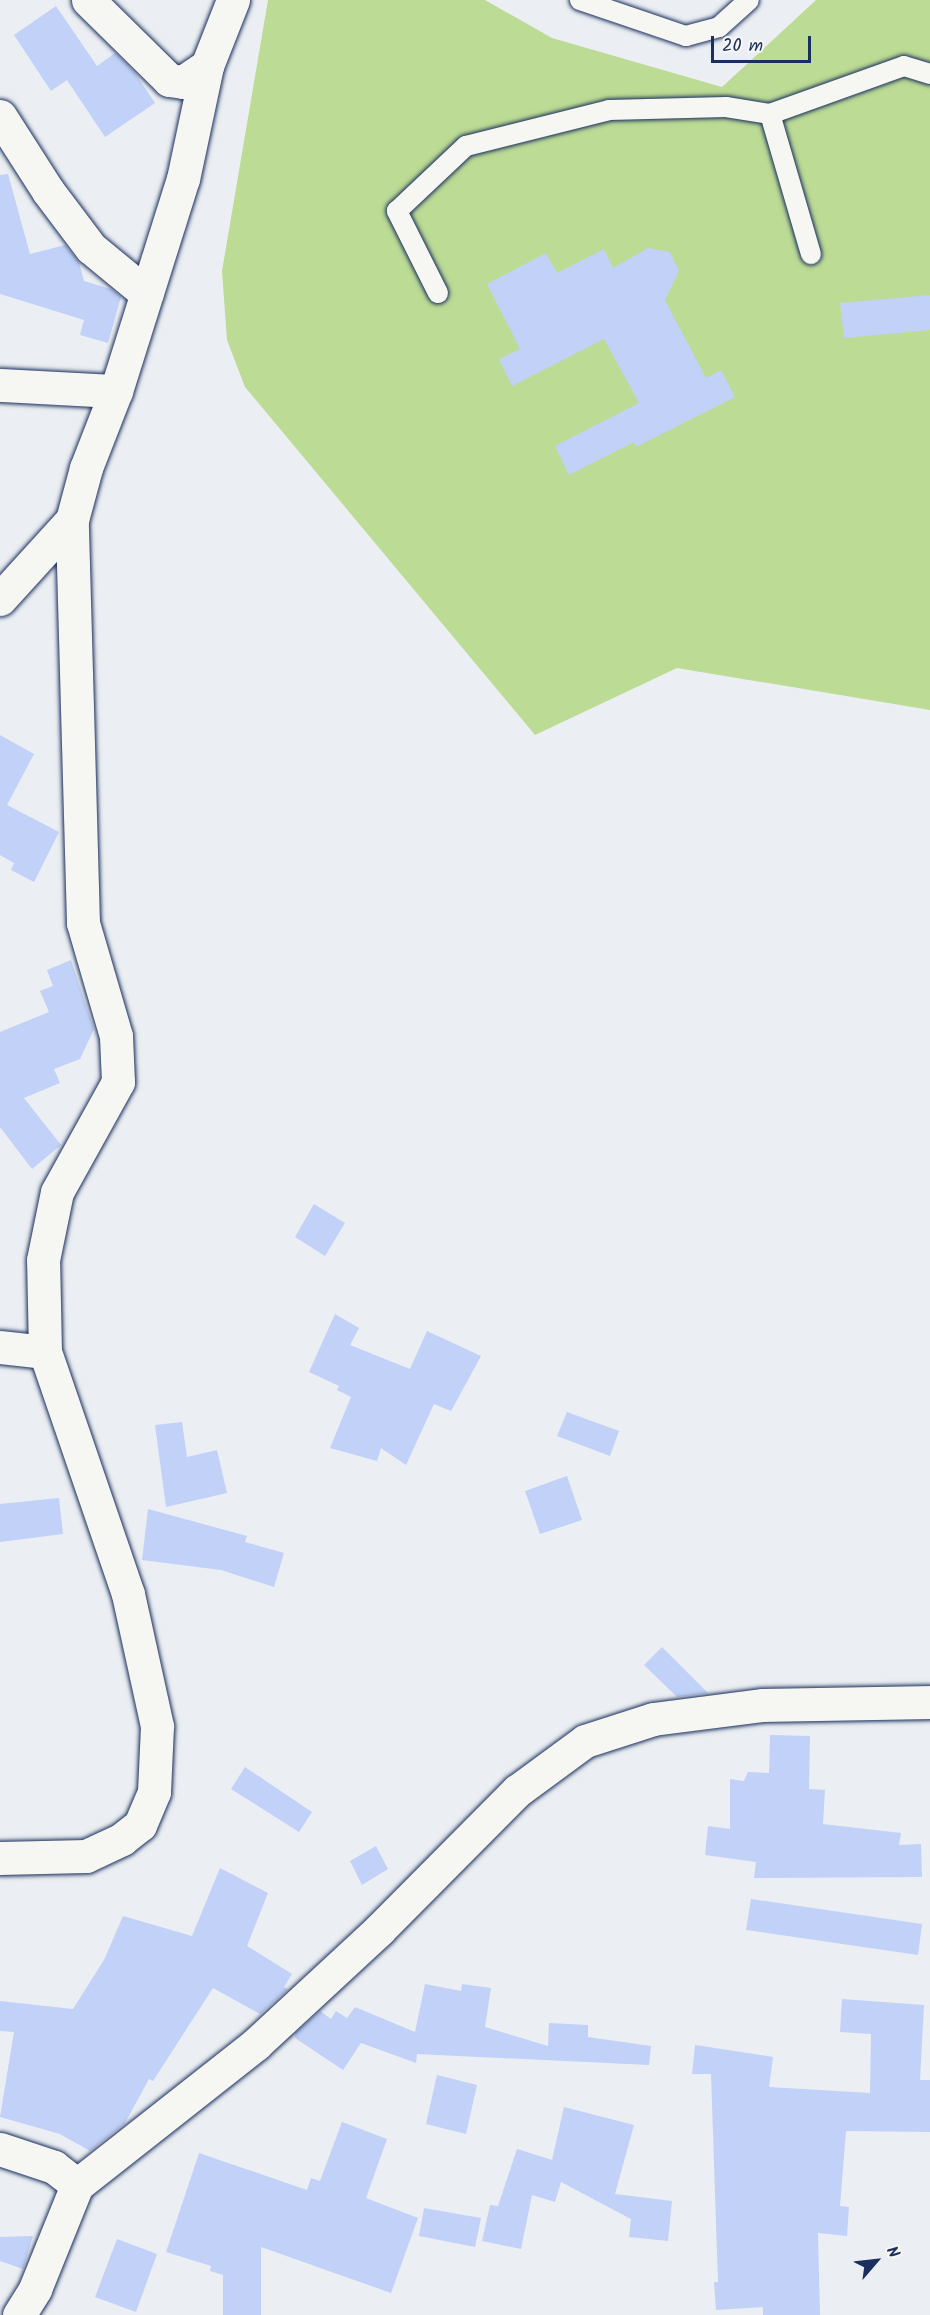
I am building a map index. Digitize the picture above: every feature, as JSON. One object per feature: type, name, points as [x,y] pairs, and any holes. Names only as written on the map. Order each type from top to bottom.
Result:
[{"type":"street","points":[[88,0],[169,80],[183,82],[207,66]]},
{"type":"street","points":[[0,1858],[86,1856],[122,1839],[140,1825],[154,1792],[157,1726],[128,1594],[45,1352],[42,1260],[57,1192],[118,1082],[116,1036],[83,922],[72,520],[86,468],[116,391],[183,179],[207,66],[233,0]]},
{"type":"street","points":[[0,116],[78,232],[121,276],[147,294]]},
{"type":"street","points":[[0,385],[116,391]]},
{"type":"street","points":[[0,599],[72,520]]},
{"type":"street","points":[[0,1347],[45,1352]]},
{"type":"street","points":[[19,2315],[35,2289],[77,2185],[256,2044],[379,1930],[517,1791],[585,1741],[653,1719],[763,1705],[930,1702]]},
{"type":"street","points":[[0,2149],[54,2167],[77,2185]]},
{"type":"lane","points":[[580,0],[686,36],[719,27],[750,0]]},
{"type":"lane","points":[[438,293],[397,211],[466,146],[609,110],[726,108],[770,114],[904,66],[930,74]]},
{"type":"lane","points":[[770,114],[811,254]]},
{"type":"green space","points":[[268,0],[485,0],[552,38],[722,87],[816,0],[930,0],[930,710],[677,668],[535,735],[245,387],[227,340],[222,271]]},
{"type":"building","points":[[56,6],[97,66],[115,53],[135,73],[155,103],[105,137],[67,80],[51,91],[14,35]]},
{"type":"building","points":[[8,174],[30,254],[65,245],[79,262],[84,281],[111,289],[121,297],[108,343],[80,335],[84,320],[0,294],[0,175]]},
{"type":"building","points":[[648,248],[670,252],[679,271],[665,300],[706,378],[721,370],[735,397],[636,447],[634,442],[569,475],[555,446],[639,403],[604,339],[512,386],[499,359],[520,349],[487,284],[546,253],[557,273],[604,249],[613,268]]},
{"type":"building","points":[[930,295],[930,330],[844,338],[840,303]]},
{"type":"building","points":[[0,735],[34,754],[7,805],[59,832],[34,882],[11,870],[14,863],[0,855]]},
{"type":"building","points":[[71,960],[94,1029],[80,1059],[54,1069],[60,1083],[24,1098],[61,1145],[32,1169],[0,1127],[0,1032],[49,1012],[40,991],[53,986],[47,970]]},
{"type":"building","points":[[314,1204],[345,1223],[325,1256],[295,1237]]},
{"type":"building","points":[[335,1314],[359,1328],[350,1345],[410,1369],[427,1331],[481,1356],[451,1411],[434,1404],[406,1465],[381,1448],[377,1461],[330,1448],[351,1397],[337,1390],[339,1386],[309,1372]]},
{"type":"building","points":[[567,1412],[619,1431],[610,1456],[557,1436]]},
{"type":"building","points":[[182,1422],[187,1457],[217,1450],[227,1493],[166,1507],[155,1425]]},
{"type":"building","points":[[567,1476],[582,1520],[540,1534],[525,1491]]},
{"type":"building","points":[[59,1498],[63,1534],[0,1542],[0,1504]]},
{"type":"building","points":[[148,1509],[247,1536],[245,1542],[284,1553],[274,1587],[221,1570],[142,1560]]},
{"type":"building","points":[[662,1647],[708,1693],[677,1697],[644,1665]]},
{"type":"building","points":[[770,1735],[810,1736],[809,1789],[825,1790],[823,1824],[901,1833],[899,1845],[921,1844],[922,1877],[754,1878],[756,1862],[705,1855],[708,1826],[730,1829],[730,1779],[744,1781],[748,1772],[769,1773]]},
{"type":"building","points":[[245,1767],[312,1812],[299,1832],[231,1789]]},
{"type":"building","points":[[376,1846],[388,1869],[362,1885],[350,1861]]},
{"type":"building","points":[[220,1868],[268,1893],[247,1946],[292,1974],[284,1987],[288,1989],[260,2014],[213,1988],[153,2081],[149,2079],[125,2123],[90,2151],[60,2134],[0,2117],[14,2032],[0,2031],[0,2001],[73,2009],[104,1960],[123,1916],[192,1936]]},
{"type":"building","points":[[751,1899],[922,1924],[918,1955],[746,1930]]},
{"type":"building","points":[[425,1984],[461,1991],[462,1984],[491,1988],[485,2027],[548,2046],[549,2023],[588,2025],[588,2037],[651,2046],[649,2065],[417,2054],[416,2063],[361,2043],[343,2070],[295,2038],[295,2033],[320,2011],[331,2019],[336,2011],[347,2018],[355,2007],[415,2032]]},
{"type":"building","points":[[842,1999],[924,2005],[920,2080],[930,2080],[930,2132],[846,2131],[840,2206],[849,2207],[847,2236],[818,2233],[820,2315],[763,2315],[763,2307],[716,2310],[714,2282],[718,2282],[711,2074],[692,2074],[695,2045],[773,2057],[769,2087],[870,2093],[871,2034],[840,2032]]},
{"type":"building","points":[[437,2075],[477,2085],[466,2134],[426,2124]]},
{"type":"building","points":[[564,2107],[634,2125],[615,2194],[672,2201],[668,2241],[629,2237],[631,2219],[561,2182],[555,2202],[532,2195],[521,2249],[482,2241],[490,2205],[498,2206],[517,2149],[552,2160]]},
{"type":"building","points":[[342,2122],[387,2139],[366,2198],[418,2218],[391,2293],[261,2247],[261,2315],[223,2315],[223,2275],[210,2271],[211,2266],[166,2252],[199,2153],[307,2190],[311,2178],[320,2181]]},
{"type":"building","points":[[424,2208],[481,2218],[475,2247],[419,2236]]},
{"type":"building","points":[[33,2236],[23,2269],[0,2261],[0,2237]]},
{"type":"building","points":[[117,2239],[157,2254],[136,2312],[95,2297]]}]
